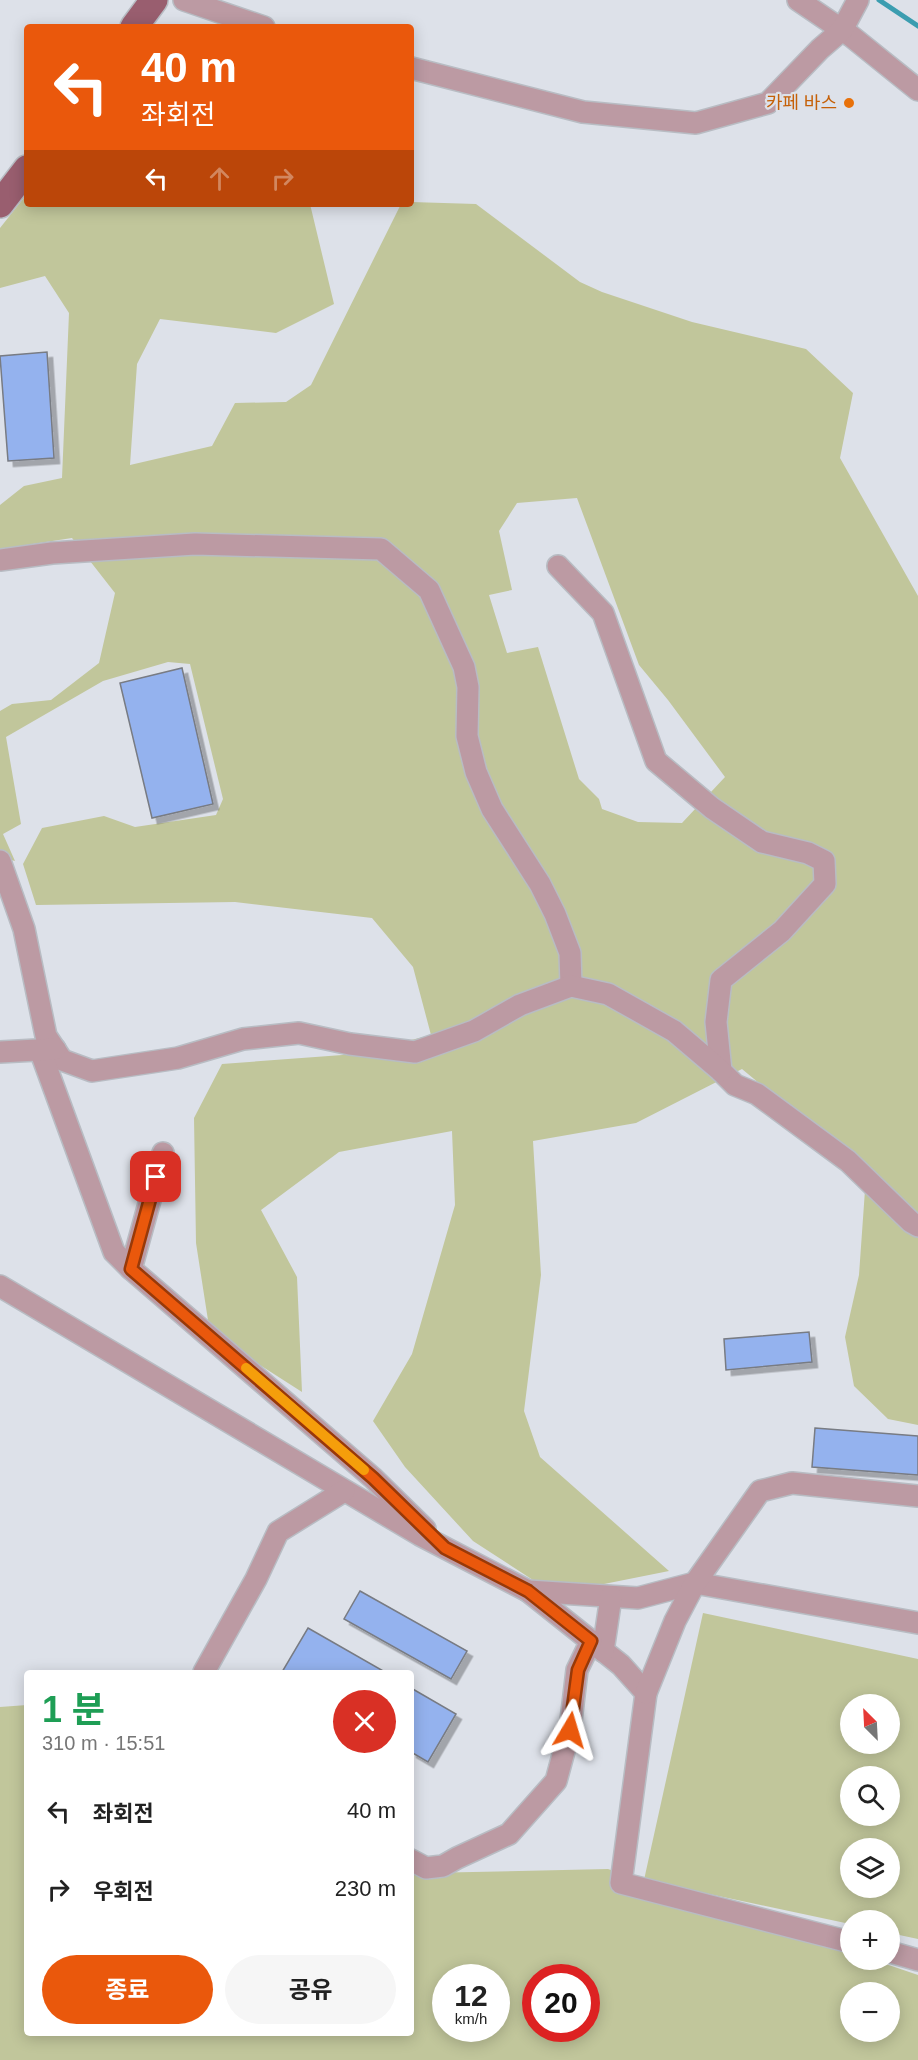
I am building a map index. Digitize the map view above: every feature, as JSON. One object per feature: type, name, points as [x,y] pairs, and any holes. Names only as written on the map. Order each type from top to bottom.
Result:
[{"type":"main road","points":[[136,24],[154,0]]},
{"type":"main road","points":[[0,204],[24,173]]},
{"type":"street","points":[[184,0],[255,24]]},
{"type":"street","points":[[798,0],[850,15],[918,90]]},
{"type":"street","points":[[414,69],[583,112],[696,123],[768,103],[850,15]]},
{"type":"street","points":[[0,560],[52,553],[195,544],[381,549],[429,590],[464,667],[468,687],[467,736],[476,772],[492,808],[540,884],[555,914],[570,953],[572,986]]},
{"type":"street","points":[[558,566],[603,613],[656,761],[712,808],[762,842],[808,853],[824,861],[825,884],[782,931],[721,980],[716,1022],[721,1071]]},
{"type":"street","points":[[0,861],[24,929],[48,1050],[114,1252],[373,1478],[445,1548]]},
{"type":"street","points":[[0,1052],[48,1050],[62,1060],[92,1071],[178,1058],[243,1039],[299,1034],[350,1044],[415,1052],[474,1031],[520,1005],[572,986],[608,994],[674,1031],[735,1085],[757,1094],[849,1161],[911,1222],[918,1226]]},
{"type":"street","points":[[131,1269],[163,1154]]},
{"type":"street","points":[[0,1286],[344,1491],[445,1548],[528,1591],[621,1665],[646,1694]]},
{"type":"street","points":[[840,1939],[621,1883],[646,1694],[675,1621],[694,1583],[760,1491],[792,1483],[918,1496]]},
{"type":"street","points":[[205,1670],[256,1579],[278,1532],[344,1491]]},
{"type":"street","points":[[528,1591],[642,1598],[694,1583],[918,1623]]},
{"type":"street","points":[[414,1862],[426,1868],[443,1866],[509,1834],[556,1781],[570,1730],[578,1670],[597,1646],[611,1597]]},
{"type":"street","points":[[642,1598],[675,1621]]},
{"type":"street","points":[[900,1955],[918,1960]]},
{"type":"green space","points":[[24,198],[24,207],[311,207],[334,304],[276,333],[160,319],[137,364],[130,465],[212,446],[235,403],[286,402],[311,385],[400,207],[414,207],[414,202],[476,204],[580,282],[602,292],[692,322],[806,349],[853,393],[840,458],[918,596],[918,1425],[888,1419],[854,1386],[845,1337],[859,1275],[865,1190],[819,1133],[742,1069],[636,1123],[533,1141],[541,1275],[524,1411],[540,1457],[669,1571],[599,1585],[536,1582],[473,1541],[405,1467],[373,1421],[412,1354],[455,1205],[452,1131],[339,1152],[261,1210],[297,1277],[302,1392],[210,1333],[196,1243],[194,1118],[222,1064],[356,1054],[431,1035],[413,967],[372,918],[235,902],[36,905],[23,864],[42,828],[104,816],[135,827],[216,815],[223,799],[190,664],[168,662],[103,681],[6,737],[21,824],[3,834],[15,861],[0,857],[0,711],[12,704],[51,700],[99,663],[115,593],[72,538],[0,549],[0,505],[24,486],[62,478],[69,313],[45,276],[0,288],[0,228]],"holes":[[[577,498],[639,665],[725,777],[682,823],[638,822],[602,809],[599,799],[579,779],[538,647],[507,653],[489,595],[512,590],[499,531],[517,503]]]},
{"type":"green space","points":[[703,1613],[918,1659],[918,1939],[900,1935],[900,1910],[840,1910],[840,1922],[644,1880]]},
{"type":"green space","points":[[24,1705],[24,2036],[414,2036],[414,1872],[608,1869],[840,1949],[840,1970],[900,1969],[918,1975],[918,2060],[0,2060],[0,1707]]},
{"type":"building","points":[[47,352],[54,458],[8,461],[0,356]]},
{"type":"building","points":[[182,668],[213,804],[152,818],[120,683]]},
{"type":"building","points":[[809,1332],[812,1362],[726,1370],[724,1339]]},
{"type":"building","points":[[815,1428],[918,1436],[918,1475],[812,1467]]},
{"type":"building","points":[[360,1591],[467,1651],[451,1679],[344,1619]]},
{"type":"building","points":[[308,1628],[382,1670],[283,1670]]},
{"type":"building","points":[[414,1690],[456,1714],[428,1762],[414,1754]]},
{"type":"waterway","points":[[879,0],[918,26]]},
{"type":"slow traffic","points":[[246,1368],[364,1470]]},
{"type":"place","name":"카페 바스","points":[[849,103]]},
{"type":"route","points":[[156,1177],[131,1269],[373,1478],[445,1548],[528,1591],[591,1641],[578,1670],[570,1730]]}]
